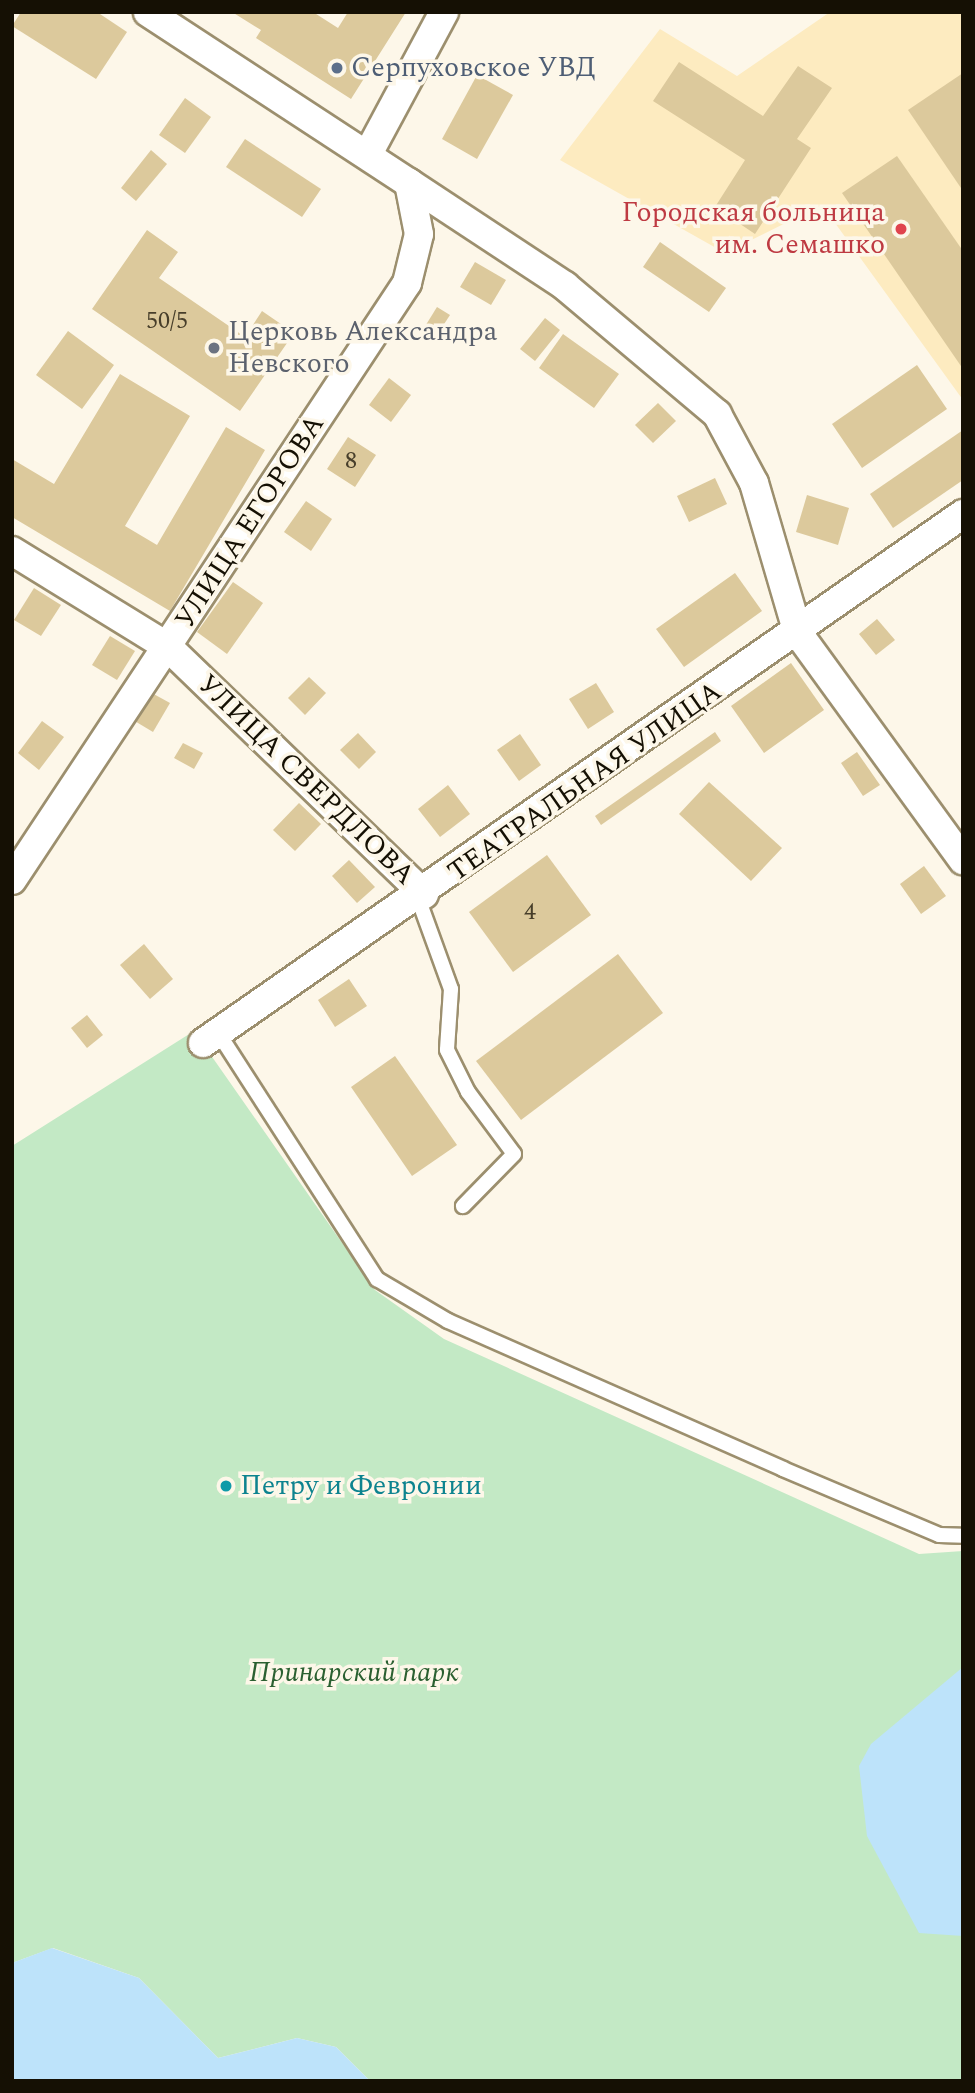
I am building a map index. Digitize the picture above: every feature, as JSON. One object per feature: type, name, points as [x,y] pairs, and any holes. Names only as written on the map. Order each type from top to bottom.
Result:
[{"type":"street","points":[[148,12],[369,152],[409,183],[565,286],[717,414],[754,483],[798,633],[963,860]]},
{"type":"street","points":[[369,152],[444,12]]},
{"type":"street","name":"УЛИЦА ЕГОРОВА","points":[[12,880],[407,283],[419,234],[409,183]]},
{"type":"street","name":"ТЕАТРАЛЬНАЯ УЛИЦА","points":[[211,1039],[798,633],[963,514]]},
{"type":"street","name":"УЛИЦА СВЕРДЛОВА","points":[[12,551],[168,647],[421,896]]},
{"type":"lane","points":[[421,896],[452,989],[447,1050],[468,1092],[514,1154],[463,1206]]},
{"type":"lane","points":[[211,1039],[377,1279],[440,1318],[771,1464],[939,1535],[963,1536]]},
{"type":"shaded area","name":"Городская больница им. Семашко","points":[[830,12],[963,12],[963,400],[822,205],[725,253],[560,160],[660,29],[737,76]]},
{"type":"green space","name":"Принарский парк","points":[[194,1031],[375,1290],[444,1339],[919,1554],[963,1551],[963,2081],[370,2081],[336,2047],[297,2038],[218,2058],[139,1978],[53,1948],[12,1963],[12,1146]]},
{"type":"water","points":[[963,1667],[963,1936],[919,1933],[867,1836],[859,1766],[871,1744]]},
{"type":"water","points":[[52,1948],[139,1978],[218,2058],[297,2038],[336,2047],[370,2081],[12,2081],[12,1963]]},
{"type":"building","points":[[21,12],[97,12],[127,32],[96,79],[12,26]]},
{"type":"building","name":"Серпуховское УВД","points":[[232,12],[313,12],[338,28],[348,12],[406,12],[351,99],[256,38],[261,30]]},
{"type":"building","points":[[679,62],[763,116],[798,66],[832,88],[797,139],[811,148],[755,234],[715,207],[745,160],[653,101]]},
{"type":"building","points":[[963,73],[963,191],[908,110]]},
{"type":"building","points":[[477,75],[513,95],[477,159],[442,139]]},
{"type":"building","points":[[185,98],[211,117],[185,153],[159,135]]},
{"type":"building","points":[[245,139],[321,189],[302,217],[226,167]]},
{"type":"building","points":[[151,150],[167,164],[136,201],[121,188]]},
{"type":"building","points":[[897,156],[963,251],[963,369],[842,193]]},
{"type":"building","points":[[147,230],[178,252],[159,278],[245,337],[262,311],[294,333],[240,411],[92,309]]},
{"type":"building","points":[[660,242],[726,288],[709,312],[643,267]]},
{"type":"building","points":[[475,262],[506,280],[491,305],[460,287]]},
{"type":"building","points":[[437,307],[450,315],[437,335],[424,328]]},
{"type":"building","points":[[545,318],[560,330],[535,361],[520,349]]},
{"type":"building","points":[[68,331],[114,365],[82,409],[36,375]]},
{"type":"building","points":[[563,334],[619,374],[594,408],[539,368]]},
{"type":"building","points":[[917,365],[947,409],[862,468],[832,424]]},
{"type":"building","points":[[120,374],[190,416],[125,526],[157,545],[226,427],[265,450],[170,611],[12,517],[12,459],[54,484]]},
{"type":"building","points":[[389,378],[411,395],[391,422],[369,405]]},
{"type":"building","points":[[658,403],[676,421],[653,443],[635,425]]},
{"type":"building","points":[[963,430],[963,480],[893,528],[870,494]]},
{"type":"building","points":[[348,437],[376,455],[355,487],[327,469]]},
{"type":"building","points":[[715,478],[727,504],[689,522],[677,496]]},
{"type":"building","points":[[807,495],[849,508],[838,545],[796,532]]},
{"type":"building","points":[[306,501],[332,519],[311,551],[284,532]]},
{"type":"building","points":[[735,573],[762,611],[684,667],[656,629]]},
{"type":"building","points":[[233,582],[263,603],[227,654],[197,632]]},
{"type":"building","points":[[34,588],[61,605],[41,636],[14,620]]},
{"type":"building","points":[[877,619],[895,640],[876,655],[859,634]]},
{"type":"building","points":[[110,636],[135,651],[117,680],[92,665]]},
{"type":"building","points":[[791,663],[824,710],[764,753],[731,706]]},
{"type":"building","points":[[309,677],[326,693],[305,715],[288,698]]},
{"type":"building","points":[[596,683],[614,712],[588,729],[569,699]]},
{"type":"building","points":[[150,692],[170,703],[153,732],[133,720]]},
{"type":"building","points":[[42,721],[64,737],[39,770],[18,753]]},
{"type":"building","points":[[715,732],[721,741],[601,825],[595,816]]},
{"type":"building","points":[[358,733],[376,752],[359,769],[340,750]]},
{"type":"building","points":[[520,734],[541,765],[519,781],[497,750]]},
{"type":"building","points":[[183,743],[203,753],[194,769],[174,758]]},
{"type":"building","points":[[857,752],[880,785],[863,796],[841,763]]},
{"type":"building","points":[[709,782],[782,848],[751,881],[679,814]]},
{"type":"building","points":[[448,785],[470,814],[440,837],[418,809]]},
{"type":"building","points":[[299,803],[321,824],[295,851],[273,830]]},
{"type":"building","points":[[547,855],[591,915],[513,972],[469,912]]},
{"type":"building","points":[[349,860],[375,887],[357,903],[332,876]]},
{"type":"building","points":[[924,866],[946,896],[921,914],[900,884]]},
{"type":"building","points":[[144,944],[173,979],[150,999],[120,965]]},
{"type":"building","points":[[618,954],[663,1013],[521,1120],[476,1061]]},
{"type":"building","points":[[349,979],[367,1006],[335,1027],[318,1000]]},
{"type":"building","points":[[87,1015],[103,1035],[87,1048],[71,1028]]},
{"type":"building","points":[[395,1056],[457,1145],[412,1176],[351,1087]]},
{"type":"place","name":"Серпуховское УВД","points":[[337,68]]},
{"type":"place","name":"Городская больница им. Семашко","points":[[901,229]]},
{"type":"place","name":"Церковь Александра Невского","points":[[214,348]]},
{"type":"place","name":"Петру и Февронии","points":[[226,1486]]}]
